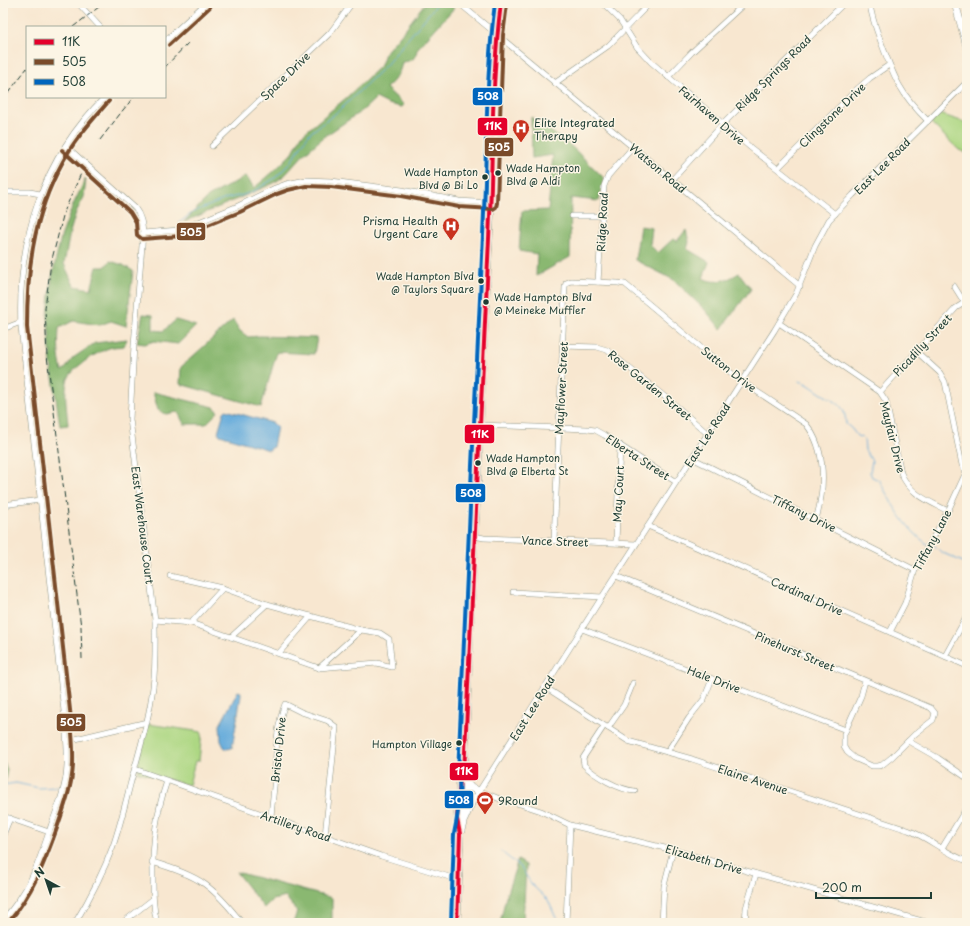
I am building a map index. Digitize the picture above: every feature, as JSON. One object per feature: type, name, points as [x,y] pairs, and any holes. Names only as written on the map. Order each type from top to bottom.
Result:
[{"type":"main road","points":[[460,834],[457,822],[466,782],[466,777],[464,774],[474,536],[478,494],[497,36],[501,3]]},
{"type":"main road","points":[[956,3],[967,46]]},
{"type":"main road","points":[[457,923],[460,834],[463,823],[460,778],[464,774]]},
{"type":"main road","points":[[466,782],[471,788],[480,791]]},
{"type":"street","points":[[78,3],[99,26]]},
{"type":"street","points":[[166,40],[206,3]]},
{"type":"street","name":"Space Drive","points":[[212,146],[330,33],[352,3]]},
{"type":"street","name":"Watson Road","points":[[459,3],[800,286]]},
{"type":"street","name":"Fairhaven Drive","points":[[603,3],[626,28],[644,55],[668,77],[722,124],[835,214]]},
{"type":"street","points":[[555,83],[603,50],[650,3]]},
{"type":"street","points":[[668,77],[692,52],[745,3]]},
{"type":"street","name":"Ridge Springs Road","points":[[672,180],[722,124],[844,3]]},
{"type":"street","points":[[870,3],[874,24],[893,76],[905,96],[928,121]]},
{"type":"street","name":"Clingstone Drive","points":[[778,168],[856,90],[889,65]]},
{"type":"street","name":"East Lee Road","points":[[463,823],[474,799],[602,597],[779,323],[800,286],[819,238],[835,214],[967,82]]},
{"type":"street","points":[[3,920],[18,902],[31,880],[60,804],[67,766],[66,741],[21,322],[20,291],[23,258],[40,194],[53,168],[84,120],[104,98]]},
{"type":"street","name":"East Warehouse Court","points":[[66,146],[135,208],[142,220],[143,233],[130,419],[155,620],[154,675],[147,722],[135,769],[113,845],[99,879],[75,923]]},
{"type":"street","name":"Ridge Road","points":[[598,282],[603,192],[606,181],[611,173],[633,147]]},
{"type":"street","points":[[143,233],[183,229],[238,206],[275,188],[306,180],[331,181],[402,190],[459,201],[491,203]]},
{"type":"street","points":[[3,192],[30,192],[40,194]]},
{"type":"street","points":[[572,216],[602,216]]},
{"type":"street","name":"Sutton Drive","points":[[566,283],[571,281],[598,282],[622,284],[629,287],[741,381],[801,420],[810,430],[818,450],[823,477],[822,497],[816,519]]},
{"type":"street","name":"Mayflower Street","points":[[554,541],[566,283]]},
{"type":"street","points":[[954,286],[966,301]]},
{"type":"street","name":"Picadilly Street","points":[[880,392],[956,308],[966,301]]},
{"type":"street","points":[[3,329],[21,322]]},
{"type":"street","name":"Mayfair Drive","points":[[779,323],[880,392],[886,402],[901,473],[904,480],[918,495],[948,511]]},
{"type":"street","name":"Rose Garden Street","points":[[563,346],[597,347],[607,350],[680,409],[708,434]]},
{"type":"street","points":[[916,351],[940,373],[945,382],[962,465],[966,470]]},
{"type":"street","name":"Elberta Street","points":[[480,425],[595,430],[676,482]]},
{"type":"street","name":"May Court","points":[[616,543],[620,445]]},
{"type":"street","name":"Tiffany Drive","points":[[692,458],[915,570]]},
{"type":"street","name":"Tiffany Lane","points":[[890,632],[905,603],[915,570],[948,511],[966,470]]},
{"type":"street","points":[[3,505],[40,500]]},
{"type":"street","name":"Cardinal Drive","points":[[648,526],[967,666]]},
{"type":"street","name":"Vance Street","points":[[474,536],[484,538],[636,544]]},
{"type":"street","points":[[155,620],[191,623],[319,668],[377,663],[392,667],[389,639],[380,633],[361,630],[268,604],[223,588],[170,576]]},
{"type":"street","name":"Pinehurst Street","points":[[616,576],[928,706],[933,710],[935,715],[933,720],[908,741]]},
{"type":"street","points":[[191,623],[223,588]]},
{"type":"street","points":[[513,592],[602,597]]},
{"type":"street","points":[[231,637],[268,604]]},
{"type":"street","points":[[279,653],[311,616]]},
{"type":"street","points":[[945,656],[967,616]]},
{"type":"street","name":"Hale Drive","points":[[582,629],[846,730]]},
{"type":"street","points":[[319,668],[361,630]]},
{"type":"street","points":[[667,752],[704,698],[712,678]]},
{"type":"street","points":[[865,680],[858,703],[846,730],[844,742],[848,752],[854,758],[874,766],[879,766],[885,763],[908,741],[938,758],[967,778]]},
{"type":"street","points":[[633,683],[624,705],[583,758],[584,765],[596,774],[618,787],[628,791],[635,791]]},
{"type":"street","name":"Elaine Avenue","points":[[545,687],[628,740],[908,830],[925,837],[967,861]]},
{"type":"street","name":"Bristol Drive","points":[[270,817],[277,738],[281,715],[285,704],[301,712],[328,721],[336,727],[325,836]]},
{"type":"street","points":[[66,741],[147,722]]},
{"type":"street","name":"Artillery Road","points":[[135,769],[406,864],[459,880]]},
{"type":"street","points":[[157,923],[153,899],[152,862],[156,824],[160,804],[168,781]]},
{"type":"street","points":[[462,796],[472,795],[480,791]]},
{"type":"street","name":"Elizabeth Drive","points":[[480,791],[500,799],[541,811],[570,825],[673,850],[929,923]]},
{"type":"street","points":[[942,848],[967,807]]},
{"type":"street","points":[[3,816],[49,832]]},
{"type":"street","points":[[3,834],[10,818]]},
{"type":"street","points":[[566,923],[570,825]]},
{"type":"street","points":[[662,923],[664,886],[673,850]]},
{"type":"street","points":[[152,862],[177,869],[200,880],[222,898],[242,923]]},
{"type":"street","points":[[745,923],[746,908],[756,874]]},
{"type":"street","points":[[122,923],[153,899]]},
{"type":"green space","points":[[425,3],[449,3],[454,8],[417,49],[416,55],[411,60],[402,62],[397,76],[386,88],[404,105],[402,107],[388,104],[376,98],[363,110],[325,136],[304,154],[285,175],[274,183],[184,222],[208,197],[246,176],[254,188],[272,173],[293,152],[302,135],[346,98],[381,65],[385,53]]},
{"type":"green space","points":[[940,114],[967,123],[967,153],[959,150],[931,123]]},
{"type":"green space","points":[[531,117],[572,147],[604,178],[599,201],[571,198],[570,257],[536,276],[537,254],[519,251],[522,211],[548,210],[553,155],[532,158]]},
{"type":"green space","points":[[86,178],[84,197],[76,212],[70,232],[64,264],[74,286],[91,289],[97,267],[105,267],[110,261],[123,265],[133,271],[126,326],[111,321],[100,325],[73,321],[59,328],[58,339],[62,371],[73,358],[95,343],[127,339],[124,346],[111,347],[104,350],[91,357],[73,371],[69,377],[66,387],[68,425],[60,426],[51,364],[48,315],[52,277],[61,237],[73,205]]},
{"type":"green space","points":[[640,226],[652,228],[650,245],[658,253],[673,239],[677,241],[686,230],[689,242],[687,249],[709,262],[703,278],[712,281],[721,281],[739,273],[751,289],[721,329],[706,311],[674,280],[635,260]]},
{"type":"green space","points":[[143,314],[153,315],[153,330],[163,331],[176,320],[196,326],[178,344],[154,341],[145,344],[137,343]]},
{"type":"green space","points":[[233,320],[240,331],[248,337],[317,338],[314,354],[277,352],[261,407],[180,384],[181,367]]},
{"type":"green space","points":[[153,392],[214,407],[218,412],[206,424],[184,424],[178,412],[166,414],[158,410]]},
{"type":"green space","points":[[148,724],[202,732],[199,761],[195,761],[189,785],[138,772],[139,758]]},
{"type":"green space","points":[[3,761],[7,769],[3,797]]},
{"type":"green space","points":[[518,860],[526,865],[523,923],[500,923],[506,896]]},
{"type":"green space","points":[[236,872],[332,898],[332,923],[293,923],[297,912],[286,897],[272,900],[264,908]]},
{"type":"water","points":[[226,410],[273,423],[277,427],[273,447],[269,450],[220,435],[218,432]]},
{"type":"water","points":[[238,691],[241,692],[241,696],[232,748],[227,749],[221,741],[220,725]]},
{"type":"waterway","points":[[179,223],[193,212],[228,198],[254,191],[275,178],[290,163],[309,134],[341,109],[386,65],[438,3]]},
{"type":"waterway","points":[[799,381],[836,402],[842,408],[846,424],[858,437],[862,436],[864,438],[865,450],[872,461],[870,472],[872,477],[879,480],[894,507],[912,531],[927,544]]},
{"type":"waterway","points":[[932,545],[934,545],[941,552],[967,564]]},
{"type":"waterway","points":[[3,785],[16,783],[39,788],[57,787]]},
{"type":"waterway","points":[[501,851],[521,867],[532,885],[548,900],[556,918],[563,923]]},
{"type":"railway","points":[[74,26],[104,3]]},
{"type":"railway","points":[[166,66],[189,42]]},
{"type":"railway","points":[[3,100],[26,69]]},
{"type":"railway","points":[[100,140],[133,98]]},
{"type":"railway","points":[[82,659],[81,627],[47,356],[45,308],[51,263],[64,212],[83,169]]},
{"type":"transit line","name":"508","points":[[451,923],[454,834],[460,796],[458,774],[483,235],[489,61],[495,3]]},
{"type":"transit line","name":"11K","points":[[457,923],[460,834],[457,819],[460,778],[464,774],[489,239],[495,61],[501,3]]},
{"type":"transit line","name":"505","points":[[62,150],[130,212],[136,222],[137,235],[142,239],[181,236],[240,212],[277,194],[306,186],[331,187],[401,196],[459,207],[493,209],[496,207],[497,203],[503,35],[507,4]]},
{"type":"transit line","name":"505","points":[[169,45],[210,7]]},
{"type":"transit line","name":"505","points":[[8,923],[17,912],[37,878],[57,828],[68,795],[73,768],[71,719],[27,327],[27,303],[31,258],[41,214],[57,172],[78,138],[109,101]]},
{"type":"place","name":"Elite Integrated Therapy","points":[[521,143]]},
{"type":"place","name":"Wade Hampton Blvd @ Aldi","points":[[498,173]]},
{"type":"place","name":"Wade Hampton Blvd @ Bi Lo","points":[[485,177]]},
{"type":"place","name":"Prisma Health Urgent Care","points":[[451,241]]},
{"type":"place","name":"Wade Hampton Blvd @ Taylors Square","points":[[481,281]]},
{"type":"place","name":"Wade Hampton Blvd @ Meineke Muffler","points":[[486,302]]},
{"type":"place","name":"Wade Hampton Blvd @ Elberta St","points":[[478,463]]},
{"type":"place","name":"Hampton Village","points":[[459,743]]},
{"type":"place","name":"9Round","points":[[485,815]]}]
